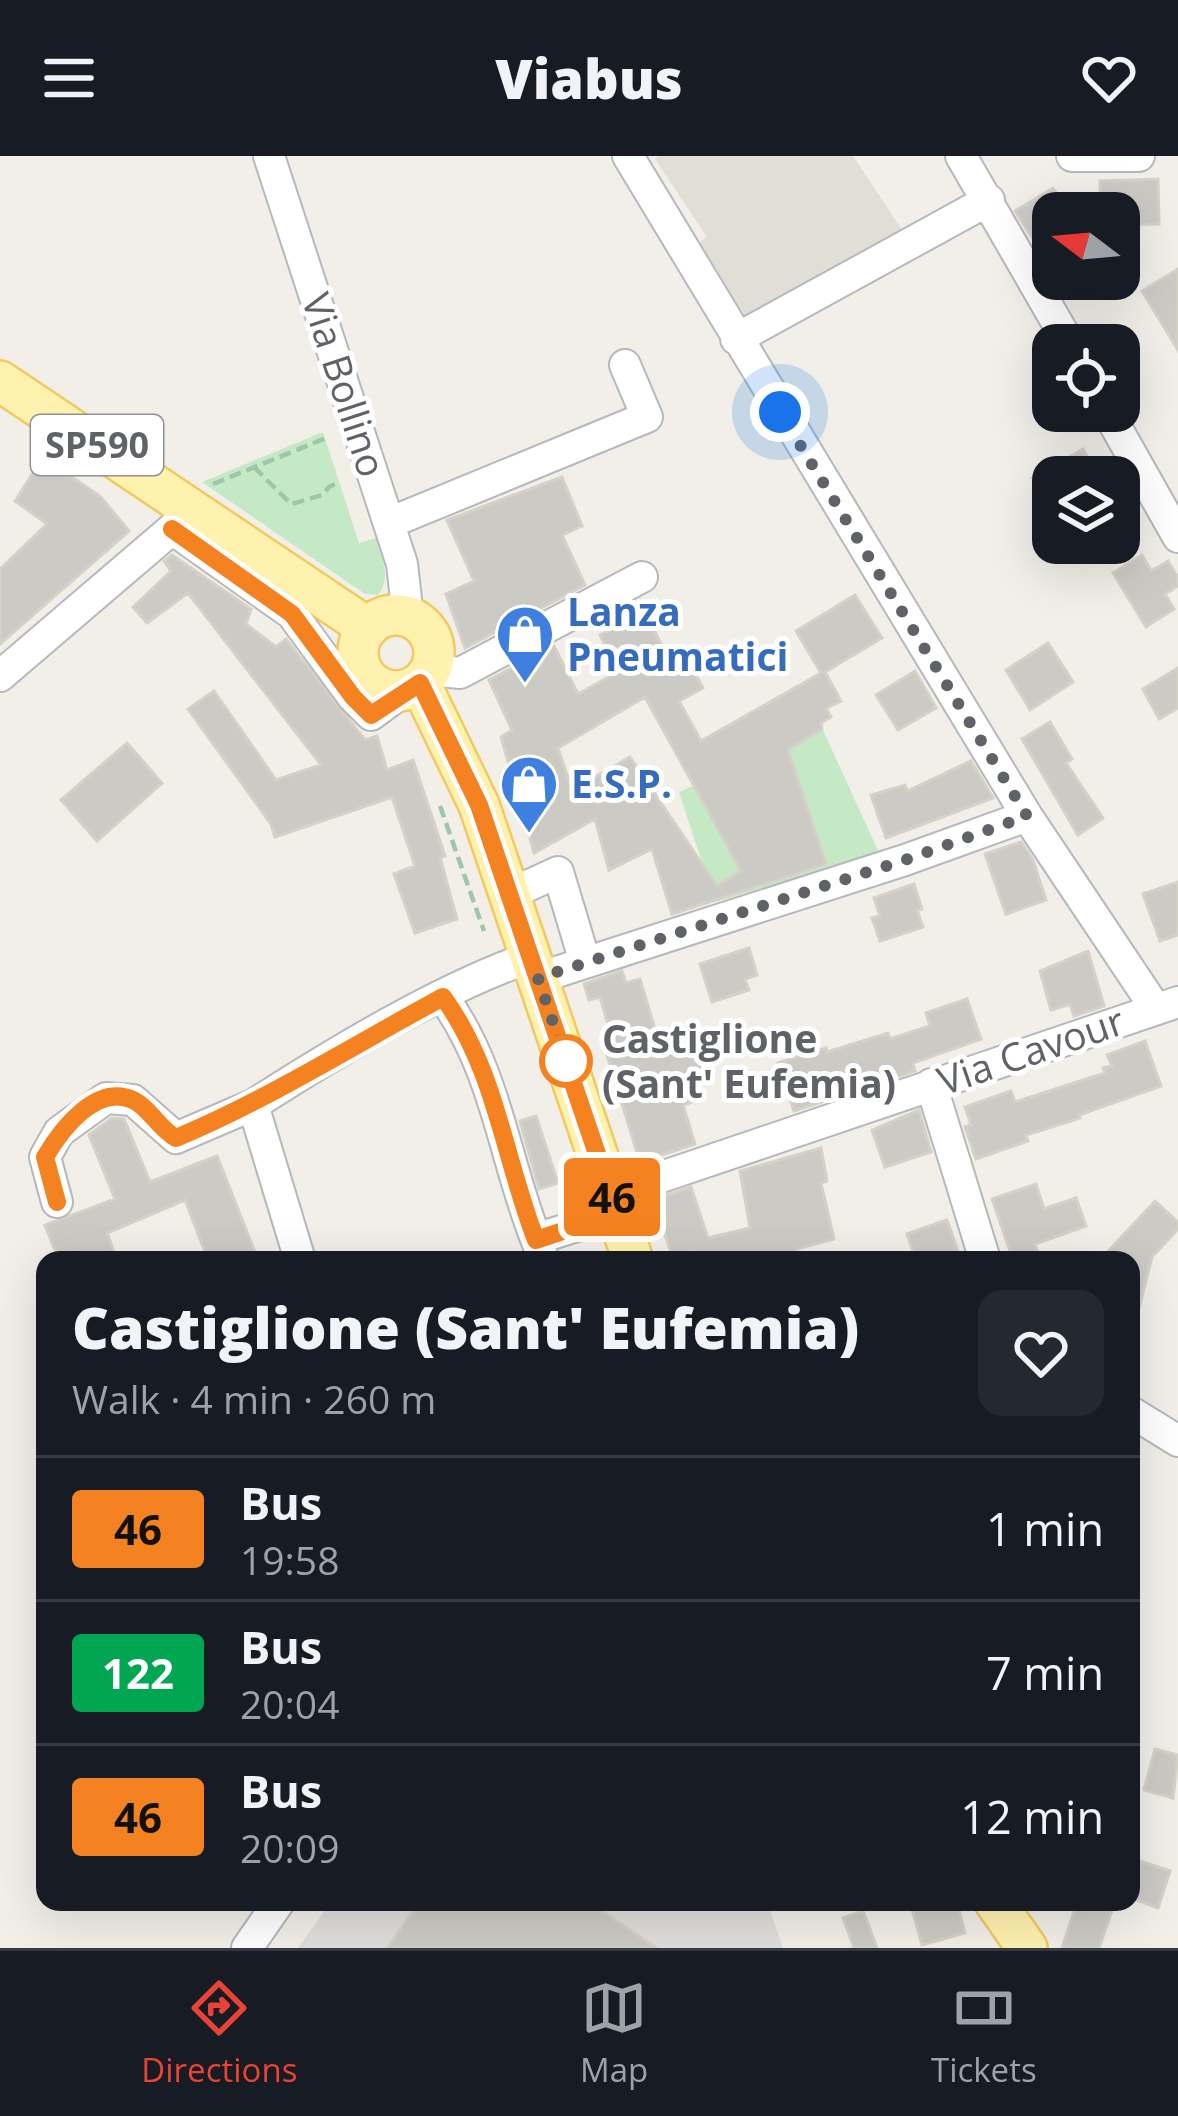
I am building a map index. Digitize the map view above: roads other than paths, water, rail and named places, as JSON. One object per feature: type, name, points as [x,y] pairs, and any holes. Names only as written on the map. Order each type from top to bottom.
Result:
[{"type":"main road","name":"SP590","points":[[0,381],[368,628]]},
{"type":"main road","points":[[380,619],[417,621],[434,648],[418,681],[381,688],[363,672],[358,649],[368,628],[380,619]]},
{"type":"main road","points":[[418,681],[479,805],[630,1251]]},
{"type":"main road","points":[[1001,1911],[1027,1948]]},
{"type":"street","name":"Via Bollino","points":[[269,156],[402,564],[408,617]]},
{"type":"street","points":[[628,156],[1027,816],[1167,1005]]},
{"type":"street","points":[[961,156],[1058,324]]},
{"type":"street","points":[[1072,156],[1139,156]]},
{"type":"street","points":[[736,339],[989,200]]},
{"type":"street","points":[[389,523],[647,417],[626,365]]},
{"type":"street","points":[[1119,432],[1178,537]]},
{"type":"street","points":[[0,676],[190,509],[292,614],[371,715],[418,681],[460,673],[642,577]]},
{"type":"street","points":[[57,1202],[45,1157],[59,1132],[106,1098],[133,1100],[176,1138],[253,1105],[313,1066],[486,974],[586,962],[1027,816]]},
{"type":"street","points":[[509,894],[558,872],[586,962]]},
{"type":"street","points":[[443,997],[467,1030],[494,1098],[519,1196],[540,1250]]},
{"type":"street","name":"Via Cavour","points":[[540,1250],[614,1203],[931,1084],[1167,1005]]},
{"type":"street","points":[[931,1084],[982,1251]]},
{"type":"street","points":[[253,1105],[297,1251]]},
{"type":"street","points":[[1140,1418],[1178,1441]]},
{"type":"street","points":[[247,1948],[273,1911]]},
{"type":"place","name":"Lanza Pneumatici","points":[[525,685]]},
{"type":"place","name":"E.S.P.","points":[[529,835]]},
{"type":"place","name":"Castiglione (Sant' Eufemia)","points":[[566,1061]]}]
